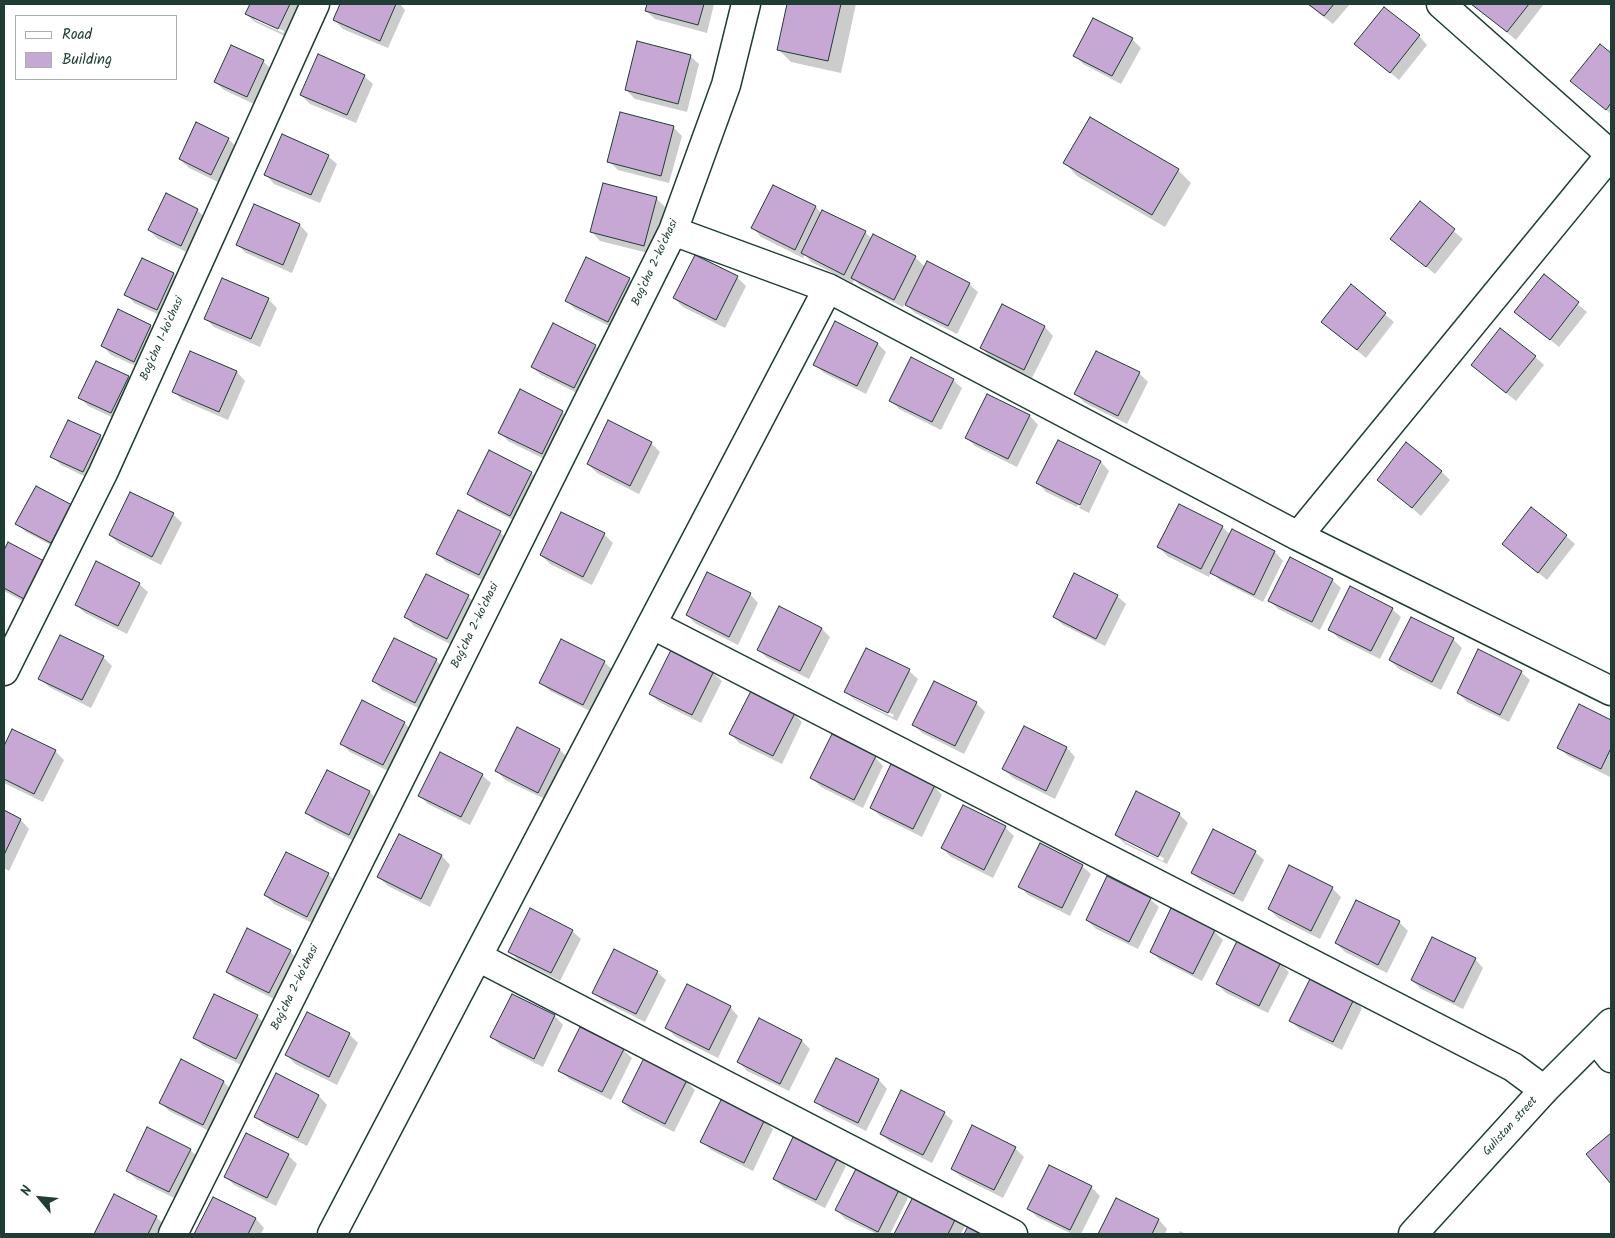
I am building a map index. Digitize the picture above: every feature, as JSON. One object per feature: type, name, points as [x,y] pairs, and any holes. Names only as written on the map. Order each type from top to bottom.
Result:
[{"type":"street","name":"Bog'cha 1-ko'chasi","points":[[4,672],[102,473],[315,4]]},
{"type":"street","name":"Bog'cha 2-ko'chasi","points":[[173,1234],[673,231],[726,85],[746,4]]},
{"type":"street","points":[[1298,536],[1611,155],[1441,4]]},
{"type":"street","points":[[673,231],[828,288],[1298,536],[1611,691]]},
{"type":"street","points":[[332,1234],[828,288]]},
{"type":"street","points":[[653,625],[1513,1067],[1544,1090]]},
{"type":"street","points":[[478,957],[1013,1234]]},
{"type":"street","name":"Gulistan street","points":[[1413,1234],[1544,1090],[1606,1040]]},
{"type":"building","points":[[250,4],[290,4],[278,29],[245,14]]},
{"type":"building","points":[[340,4],[396,4],[380,41],[333,20]]},
{"type":"building","points":[[647,4],[704,4],[698,25],[645,11]]},
{"type":"building","points":[[787,4],[841,4],[828,61],[777,50]]},
{"type":"building","points":[[1308,4],[1334,4],[1324,16]]},
{"type":"building","points":[[1471,4],[1529,4],[1507,32]]},
{"type":"building","points":[[1384,7],[1420,35],[1390,73],[1354,44]]},
{"type":"building","points":[[1093,18],[1133,38],[1112,76],[1073,56]]},
{"type":"building","points":[[637,41],[691,55],[678,104],[625,90]]},
{"type":"building","points":[[1600,44],[1611,53],[1611,103],[1606,110],[1570,81]]},
{"type":"building","points":[[231,45],[264,60],[247,97],[214,82]]},
{"type":"building","points":[[318,54],[365,75],[347,115],[300,95]]},
{"type":"building","points":[[620,112],[674,126],[661,176],[607,162]]},
{"type":"building","points":[[1090,117],[1179,169],[1152,215],[1063,163]]},
{"type":"building","points":[[196,122],[229,138],[211,175],[179,159]]},
{"type":"building","points":[[282,134],[329,155],[311,195],[264,175]]},
{"type":"building","points":[[603,183],[657,197],[644,246],[590,232]]},
{"type":"building","points":[[773,185],[816,206],[795,250],[751,228]]},
{"type":"building","points":[[166,193],[198,209],[181,246],[148,230]]},
{"type":"building","points":[[1420,201],[1455,229],[1426,267],[1390,239]]},
{"type":"building","points":[[254,204],[300,224],[283,265],[236,245]]},
{"type":"building","points":[[822,210],[866,231],[844,275],[801,253]]},
{"type":"building","points":[[873,234],[916,256],[894,300],[851,278]]},
{"type":"building","points":[[695,255],[738,276],[716,320],[673,298]]},
{"type":"building","points":[[586,257],[630,278],[608,322],[565,301]]},
{"type":"building","points":[[142,258],[174,273],[157,310],[124,295]]},
{"type":"building","points":[[927,261],[970,283],[948,326],[905,305]]},
{"type":"building","points":[[1544,274],[1579,302],[1550,340],[1514,312]]},
{"type":"building","points":[[222,278],[269,298],[251,339],[204,319]]},
{"type":"building","points":[[1351,284],[1386,313],[1357,350],[1321,322]]},
{"type":"building","points":[[1002,304],[1045,326],[1024,370],[980,348]]},
{"type":"building","points":[[118,309],[151,325],[134,362],[101,346]]},
{"type":"building","points":[[835,321],[878,343],[857,386],[813,365]]},
{"type":"building","points":[[553,323],[596,345],[574,388],[531,367]]},
{"type":"building","points":[[1500,328],[1536,356],[1506,393],[1471,365]]},
{"type":"building","points":[[190,351],[237,371],[219,412],[172,392]]},
{"type":"building","points":[[1096,351],[1140,372],[1118,416],[1074,394]]},
{"type":"building","points":[[911,357],[954,379],[932,422],[889,401]]},
{"type":"building","points":[[96,361],[129,376],[111,413],[78,398]]},
{"type":"building","points":[[520,389],[563,411],[542,454],[498,433]]},
{"type":"building","points":[[987,394],[1030,415],[1008,459],[965,438]]},
{"type":"building","points":[[68,420],[101,435],[83,472],[50,457]]},
{"type":"building","points":[[608,420],[652,442],[630,486],[587,464]]},
{"type":"building","points":[[1058,440],[1101,461],[1080,505],[1036,483]]},
{"type":"building","points":[[1406,442],[1442,471],[1412,508],[1377,480]]},
{"type":"building","points":[[489,450],[532,472],[510,516],[467,494]]},
{"type":"building","points":[[36,486],[72,505],[51,543],[15,524]]},
{"type":"building","points":[[130,492],[174,513],[152,557],[109,535]]},
{"type":"building","points":[[1179,504],[1223,526],[1201,569],[1157,547]]},
{"type":"building","points":[[1531,507],[1567,535],[1538,573],[1502,544]]},
{"type":"building","points":[[458,510],[501,531],[479,575],[436,554]]},
{"type":"building","points":[[561,512],[605,533],[583,577],[540,555]]},
{"type":"building","points":[[1232,529],[1275,551],[1254,595],[1210,573]]},
{"type":"building","points":[[8,542],[44,561],[24,599],[4,588],[4,550]]},
{"type":"building","points":[[1290,557],[1333,579],[1312,622],[1268,601]]},
{"type":"building","points":[[96,561],[140,583],[118,626],[75,605]]},
{"type":"building","points":[[707,572],[751,593],[729,637],[686,615]]},
{"type":"building","points":[[1074,573],[1118,595],[1096,639],[1053,617]]},
{"type":"building","points":[[426,574],[469,595],[447,639],[404,617]]},
{"type":"building","points":[[1350,586],[1393,608],[1371,651],[1328,630]]},
{"type":"building","points":[[779,606],[822,628],[800,671],[757,650]]},
{"type":"building","points":[[1411,617],[1454,638],[1432,682],[1389,660]]},
{"type":"building","points":[[60,635],[104,656],[82,700],[38,679]]},
{"type":"building","points":[[394,638],[437,659],[415,703],[372,681]]},
{"type":"building","points":[[561,639],[605,661],[583,705],[539,683]]},
{"type":"building","points":[[866,648],[910,669],[888,713],[844,692]]},
{"type":"building","points":[[1478,649],[1522,671],[1500,715],[1457,693]]},
{"type":"building","points":[[671,650],[714,671],[692,715],[649,694]]},
{"type":"building","points":[[934,681],[977,702],[955,746],[912,725]]},
{"type":"building","points":[[751,691],[795,713],[773,756],[729,734]]},
{"type":"building","points":[[362,700],[405,722],[383,765],[340,744]]},
{"type":"building","points":[[1579,704],[1611,720],[1611,748],[1601,769],[1557,748]]},
{"type":"building","points":[[1024,726],[1067,747],[1046,791],[1002,769]]},
{"type":"building","points":[[517,727],[560,749],[538,793],[495,771]]},
{"type":"building","points":[[12,729],[56,750],[34,794],[4,779],[4,746]]},
{"type":"building","points":[[832,734],[876,756],[854,800],[810,778]]},
{"type":"building","points":[[440,752],[483,774],[461,817],[418,796]]},
{"type":"building","points":[[891,764],[935,785],[913,829],[870,808]]},
{"type":"building","points":[[327,770],[370,791],[349,835],[305,813]]},
{"type":"building","points":[[1136,791],[1180,813],[1158,857],[1115,835]]},
{"type":"building","points":[[963,805],[1006,826],[984,870],[941,848]]},
{"type":"building","points":[[4,810],[21,819],[4,855]]},
{"type":"building","points":[[1213,829],[1256,851],[1234,894],[1191,873]]},
{"type":"building","points":[[399,834],[442,855],[421,899],[377,877]]},
{"type":"building","points":[[1040,843],[1083,865],[1062,908],[1018,887]]},
{"type":"building","points":[[286,852],[329,873],[307,917],[264,895]]},
{"type":"building","points":[[1289,865],[1333,887],[1311,931],[1268,909]]},
{"type":"building","points":[[1107,876],[1151,898],[1129,942],[1086,920]]},
{"type":"building","points":[[1356,900],[1400,921],[1378,965],[1335,943]]},
{"type":"building","points":[[530,908],[573,930],[551,973],[508,952]]},
{"type":"building","points":[[1171,908],[1215,930],[1193,974],[1150,952]]},
{"type":"building","points":[[247,928],[291,950],[269,993],[226,972]]},
{"type":"building","points":[[1432,937],[1476,958],[1454,1002],[1411,980]]},
{"type":"building","points":[[1237,941],[1281,962],[1259,1006],[1216,984]]},
{"type":"building","points":[[614,949],[658,971],[636,1014],[592,993]]},
{"type":"building","points":[[1311,977],[1354,999],[1333,1042],[1289,1021]]},
{"type":"building","points":[[687,984],[731,1006],[709,1050],[665,1028]]},
{"type":"building","points":[[214,994],[258,1015],[236,1059],[193,1038]]},
{"type":"building","points":[[512,994],[555,1015],[534,1059],[490,1037]]},
{"type":"building","points":[[307,1012],[350,1033],[329,1077],[285,1055]]},
{"type":"building","points":[[759,1018],[802,1040],[780,1084],[737,1062]]},
{"type":"building","points":[[580,1027],[624,1049],[602,1092],[558,1071]]},
{"type":"building","points":[[644,1058],[687,1080],[665,1124],[622,1102]]},
{"type":"building","points":[[836,1058],[879,1079],[858,1123],[814,1102]]},
{"type":"building","points":[[181,1059],[224,1081],[203,1125],[159,1103]]},
{"type":"building","points":[[276,1073],[319,1095],[298,1138],[254,1117]]},
{"type":"building","points":[[901,1090],[945,1112],[923,1155],[880,1134]]},
{"type":"building","points":[[722,1098],[765,1119],[744,1163],[700,1142]]},
{"type":"building","points":[[972,1125],[1016,1147],[994,1190],[951,1169]]},
{"type":"building","points":[[147,1127],[191,1149],[169,1192],[126,1171]]},
{"type":"building","points":[[246,1133],[289,1154],[267,1198],[224,1177]]},
{"type":"building","points":[[1611,1133],[1611,1184],[1586,1154]]},
{"type":"building","points":[[794,1135],[838,1157],[816,1200],[773,1179]]},
{"type":"building","points":[[1049,1165],[1092,1186],[1070,1230],[1027,1209]]},
{"type":"building","points":[[857,1167],[900,1188],[878,1232],[835,1210]]},
{"type":"building","points":[[114,1194],[157,1216],[148,1234],[94,1234]]},
{"type":"building","points":[[914,1195],[957,1216],[948,1234],[894,1234]]},
{"type":"building","points":[[213,1197],[256,1218],[248,1234],[194,1234]]},
{"type":"building","points":[[1116,1198],[1159,1219],[1152,1234],[1098,1234]]},
{"type":"building","points":[[970,1222],[996,1234],[964,1234]]}]
